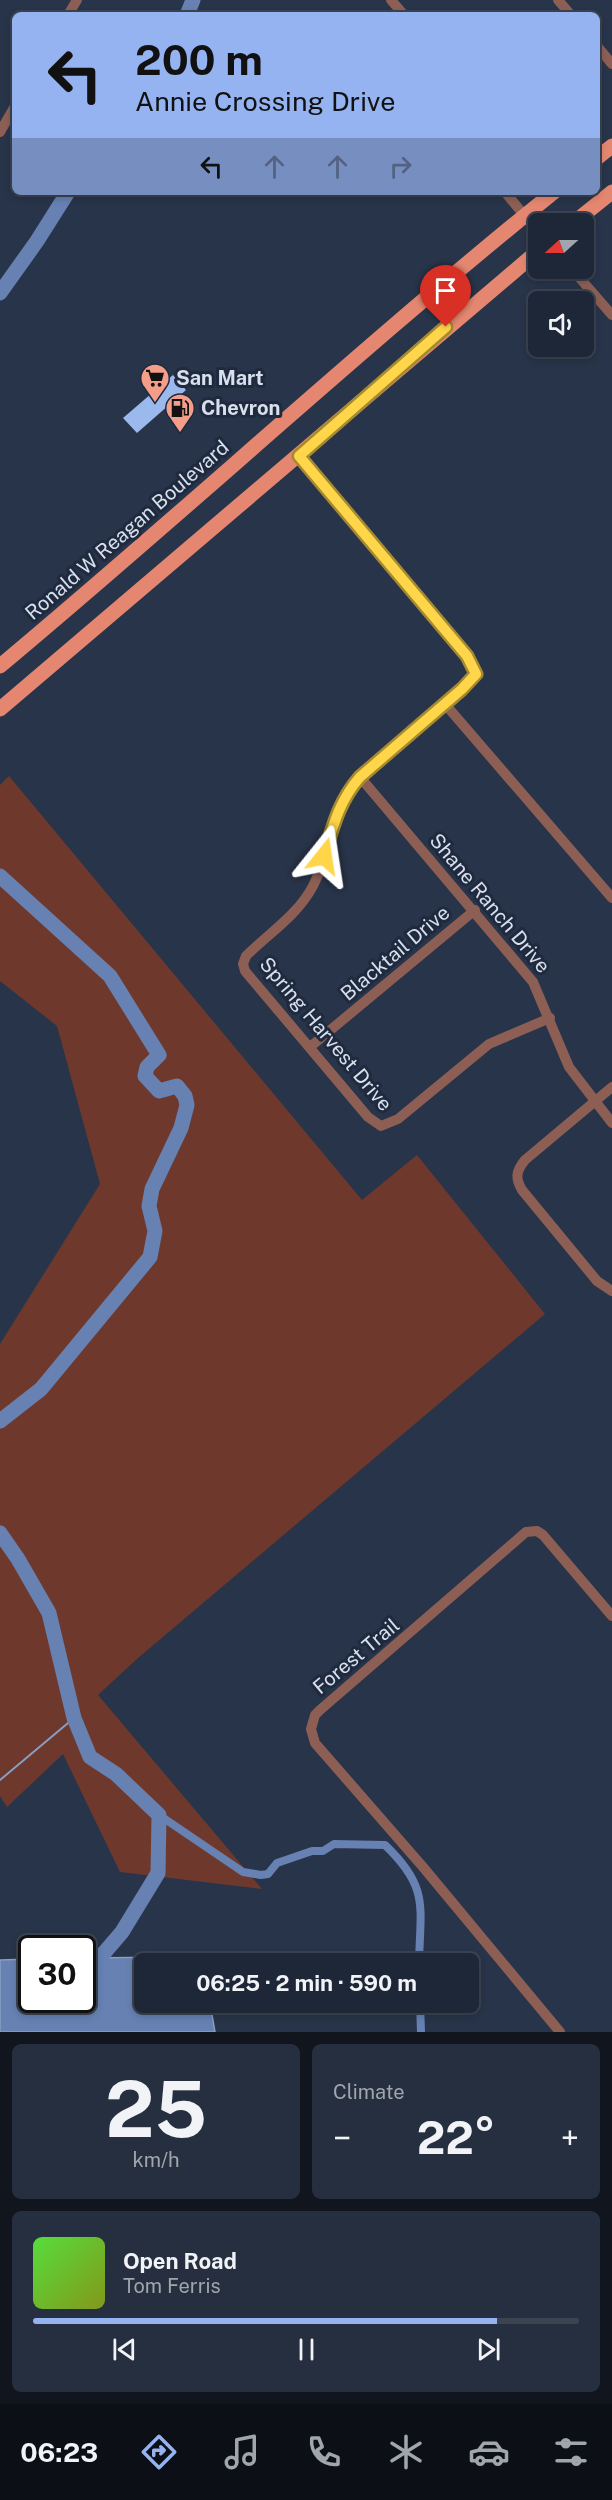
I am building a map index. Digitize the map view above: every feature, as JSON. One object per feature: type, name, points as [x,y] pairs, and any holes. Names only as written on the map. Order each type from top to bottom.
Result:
[{"type":"main road","points":[[600,156],[612,146]]},
{"type":"main road","points":[[586,213],[612,192]]},
{"type":"main road","name":"Ronald W Reagan Boulevard","points":[[0,666],[133,555],[391,328],[550,195]]},
{"type":"main road","points":[[0,709],[528,259]]},
{"type":"street","points":[[391,0],[401,12]]},
{"type":"street","points":[[558,0],[568,12]]},
{"type":"street","points":[[600,50],[612,64]]},
{"type":"street","points":[[0,132],[12,111]]},
{"type":"street","points":[[508,195],[528,220]]},
{"type":"street","points":[[581,279],[612,315]]},
{"type":"street","points":[[299,456],[474,665],[476,674],[471,681],[360,777]]},
{"type":"street","points":[[445,704],[612,898]]},
{"type":"street","name":"Shane Ranch Drive","points":[[360,777],[475,910],[533,982],[569,1067],[612,1123]]},
{"type":"street","name":"Spring Harvest Drive","points":[[360,777],[341,803],[321,869],[301,905],[246,956],[243,964],[250,979],[368,1117],[381,1126],[398,1119],[489,1044],[550,1018]]},
{"type":"street","name":"Blacktail Drive","points":[[310,1047],[475,910]]},
{"type":"street","points":[[611,1291],[597,1281],[522,1190],[516,1175],[525,1160],[612,1087]]},
{"type":"street","name":"Forest Trail","points":[[560,2032],[423,1867],[338,1771],[315,1743],[311,1729],[315,1715],[320,1710],[526,1533],[537,1531],[543,1535],[612,1616]]},
{"type":"shaded area","points":[[9,776],[362,1200],[417,1155],[545,1314],[138,1658],[98,1695],[262,1889],[120,1872],[63,1754],[7,1807],[0,1796],[0,1344],[100,1184],[57,1026],[0,981],[0,785]]},
{"type":"water","points":[[134,1957],[134,2013],[212,2013],[215,2032],[0,2032],[0,1960],[18,1959],[18,2013],[96,2013],[96,1958]]},
{"type":"building","name":"San Mart","points":[[173,375],[186,390],[137,433],[123,418]]},
{"type":"waterway","points":[[188,12],[193,0]]},
{"type":"waterway","points":[[0,293],[66,195]]},
{"type":"waterway","points":[[0,876],[110,976],[159,1055],[147,1067],[145,1076],[159,1091],[177,1086],[185,1096],[187,1105],[181,1128],[152,1189],[149,1206],[155,1231],[150,1257],[41,1389],[0,1421]]},
{"type":"waterway","points":[[0,1533],[49,1613],[74,1718],[90,1757],[116,1774],[159,1815],[158,1873],[122,1932],[96,1963]]},
{"type":"waterway","points":[[0,1780],[74,1718]]},
{"type":"waterway","points":[[159,1815],[243,1872],[261,1875],[268,1874],[277,1863],[312,1851],[323,1851],[334,1844],[385,1845],[399,1860],[416,1887],[421,1913],[419,1953]]},
{"type":"waterway","points":[[420,2013],[421,2032]]},
{"type":"place","name":"San Mart","points":[[155,404]]},
{"type":"place","name":"Chevron","points":[[180,434]]},
{"type":"route","points":[[324,856],[334,818],[349,790],[360,777],[462,689],[476,674],[474,665],[467,656],[299,456],[446,327]]}]
